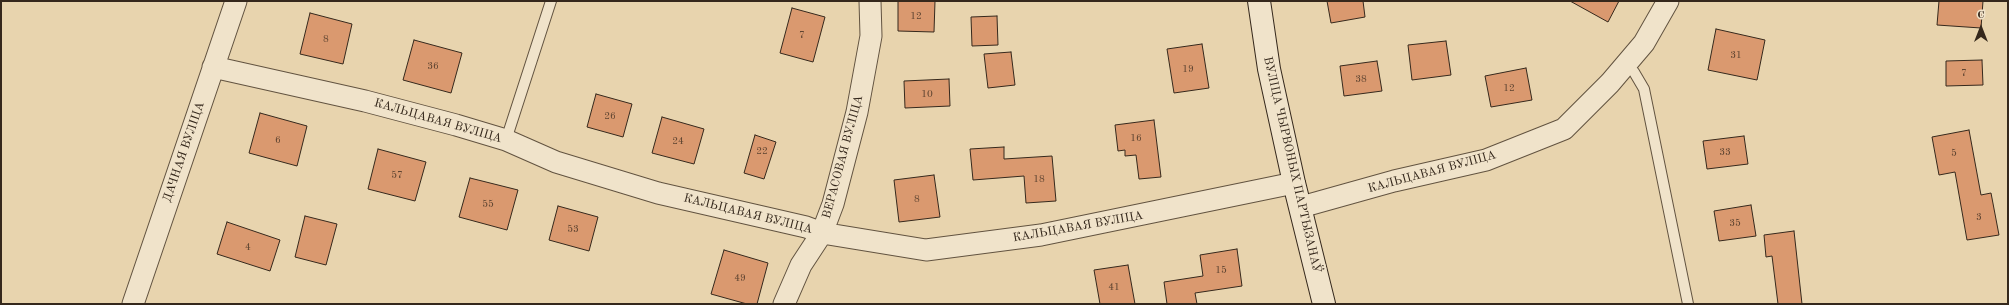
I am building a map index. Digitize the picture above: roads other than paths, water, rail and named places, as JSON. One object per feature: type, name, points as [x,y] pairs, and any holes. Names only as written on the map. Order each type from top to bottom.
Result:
[{"type":"street","name":"ДАЧНАЯ ВУЛІЦА","points":[[133,304],[236,1]]},
{"type":"street","name":"ВЕРАСОВАЯ ВУЛІЦА","points":[[784,304],[801,265],[822,233],[833,204],[857,112],[871,36],[870,1]]},
{"type":"street","name":"ВУЛІЦА ЧЫРВОНЫХ ПАРТЫЗАНАЎ","points":[[1258,1],[1269,69],[1294,184],[1301,207],[1324,304]]},
{"type":"street","name":"КАЛЬЦАВАЯ ВУЛІЦА","points":[[1301,207],[1394,181],[1486,160],[1564,129],[1626,65],[1644,43],[1668,1]]},
{"type":"street","name":"КАЛЬЦАВАЯ ВУЛІЦА","points":[[213,67],[365,101],[506,140],[556,162],[658,193],[806,227],[822,233],[926,250],[1041,235],[1294,184]]},
{"type":"lane","points":[[506,140],[551,1]]},
{"type":"lane","points":[[1626,65],[1634,72],[1644,89],[1688,304]]}]
